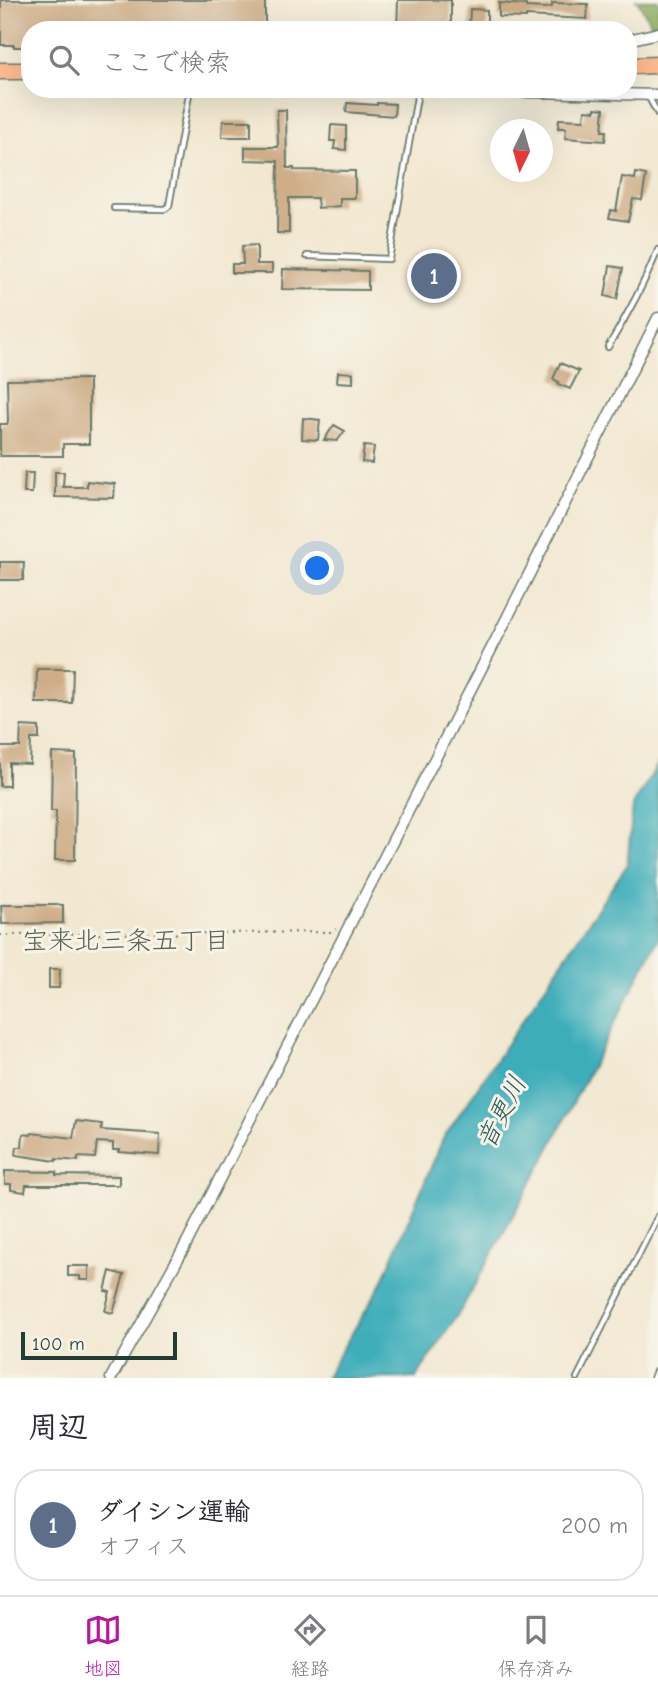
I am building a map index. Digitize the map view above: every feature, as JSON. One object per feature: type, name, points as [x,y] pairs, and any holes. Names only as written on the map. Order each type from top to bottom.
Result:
[{"type":"main road","points":[[637,66],[658,65]]},
{"type":"main road","points":[[0,71],[21,71]]},
{"type":"street","points":[[637,38],[658,33]]},
{"type":"street","points":[[111,1378],[185,1246],[658,318]]},
{"type":"lane","points":[[652,94],[658,114]]},
{"type":"lane","points":[[114,208],[165,209],[169,206],[188,98]]},
{"type":"lane","points":[[307,256],[389,260],[417,98]]},
{"type":"lane","points":[[608,347],[645,282],[658,250]]},
{"type":"lane","points":[[577,1378],[658,1216]]},
{"type":"path","points":[[0,935],[331,932],[336,929]]},
{"type":"green space","points":[[635,0],[658,0],[658,22],[651,24]]},
{"type":"water","name":"音更川","points":[[658,764],[658,939],[542,1163],[462,1308],[416,1378],[325,1378],[381,1285],[443,1139],[627,865],[633,806]]},
{"type":"building","points":[[1,0],[265,0],[265,21],[21,21],[21,47],[1,45]]},
{"type":"building","points":[[398,0],[451,0],[451,21],[397,21]]},
{"type":"building","points":[[499,3],[545,8],[552,7],[552,3],[588,4],[587,19],[499,17]]},
{"type":"building","points":[[470,9],[487,10],[487,21],[469,21]]},
{"type":"building","points":[[347,103],[395,104],[394,116],[346,112]]},
{"type":"building","points":[[595,108],[604,109],[602,131],[606,131],[605,141],[565,138],[566,128],[558,128],[559,119],[584,120],[585,110],[595,111]]},
{"type":"building","points":[[277,110],[286,110],[287,168],[355,171],[355,198],[340,198],[340,206],[318,208],[317,198],[289,198],[289,233],[277,233],[278,161],[245,160],[245,147],[278,147]]},
{"type":"building","points":[[223,121],[251,121],[251,137],[222,137]]},
{"type":"building","points":[[331,125],[346,126],[346,150],[334,149],[335,141],[330,141]]},
{"type":"building","points":[[636,173],[646,175],[642,200],[633,199],[628,221],[609,218],[611,210],[616,211],[622,177],[635,179]]},
{"type":"building","points":[[257,245],[257,264],[272,264],[272,273],[232,273],[232,264],[243,264],[242,246]]},
{"type":"building","points":[[610,266],[623,268],[617,299],[605,296]]},
{"type":"building","points":[[283,269],[368,271],[368,290],[282,289]]},
{"type":"building","points":[[560,363],[579,371],[570,389],[553,379]]},
{"type":"building","points":[[338,372],[353,373],[353,383],[337,382]]},
{"type":"building","points":[[89,379],[89,444],[63,444],[63,456],[0,456],[0,424],[7,424],[8,421],[7,380]]},
{"type":"building","points":[[303,418],[320,420],[318,440],[302,439]]},
{"type":"building","points":[[334,425],[345,431],[337,441],[324,440]]},
{"type":"building","points":[[364,446],[374,447],[372,463],[362,462]]},
{"type":"building","points":[[55,472],[64,472],[63,487],[87,487],[87,481],[115,484],[114,498],[55,497]]},
{"type":"building","points":[[25,473],[33,473],[32,493],[24,493]]},
{"type":"building","points":[[0,562],[24,562],[23,580],[0,580]]},
{"type":"building","points":[[37,669],[73,669],[72,703],[36,703]]},
{"type":"building","points":[[21,726],[39,727],[39,739],[31,739],[30,764],[9,763],[9,786],[0,786],[0,747],[20,747]]},
{"type":"building","points":[[52,753],[76,754],[75,860],[55,860],[56,811],[51,811]]},
{"type":"building","points":[[1,905],[63,905],[63,923],[2,924]]},
{"type":"building","points":[[49,969],[60,969],[59,988],[49,988]]},
{"type":"building","points":[[76,1121],[102,1124],[101,1130],[160,1134],[159,1155],[119,1152],[120,1150],[113,1150],[113,1143],[97,1142],[95,1158],[78,1157],[78,1161],[56,1161],[16,1155],[17,1147],[22,1147],[23,1134],[73,1138]]},
{"type":"building","points":[[5,1171],[119,1176],[119,1185],[26,1185],[25,1192],[11,1190],[11,1184],[5,1184]]},
{"type":"building","points":[[68,1266],[89,1266],[89,1280],[80,1280],[80,1276],[68,1276]]},
{"type":"building","points":[[110,1271],[124,1275],[113,1313],[105,1311],[110,1292],[105,1291]]},
{"type":"place","name":"ダイシン運輸","points":[[434,276]]},
{"type":"district","name":"宝来北三条五丁目","points":[[126,940]]}]
